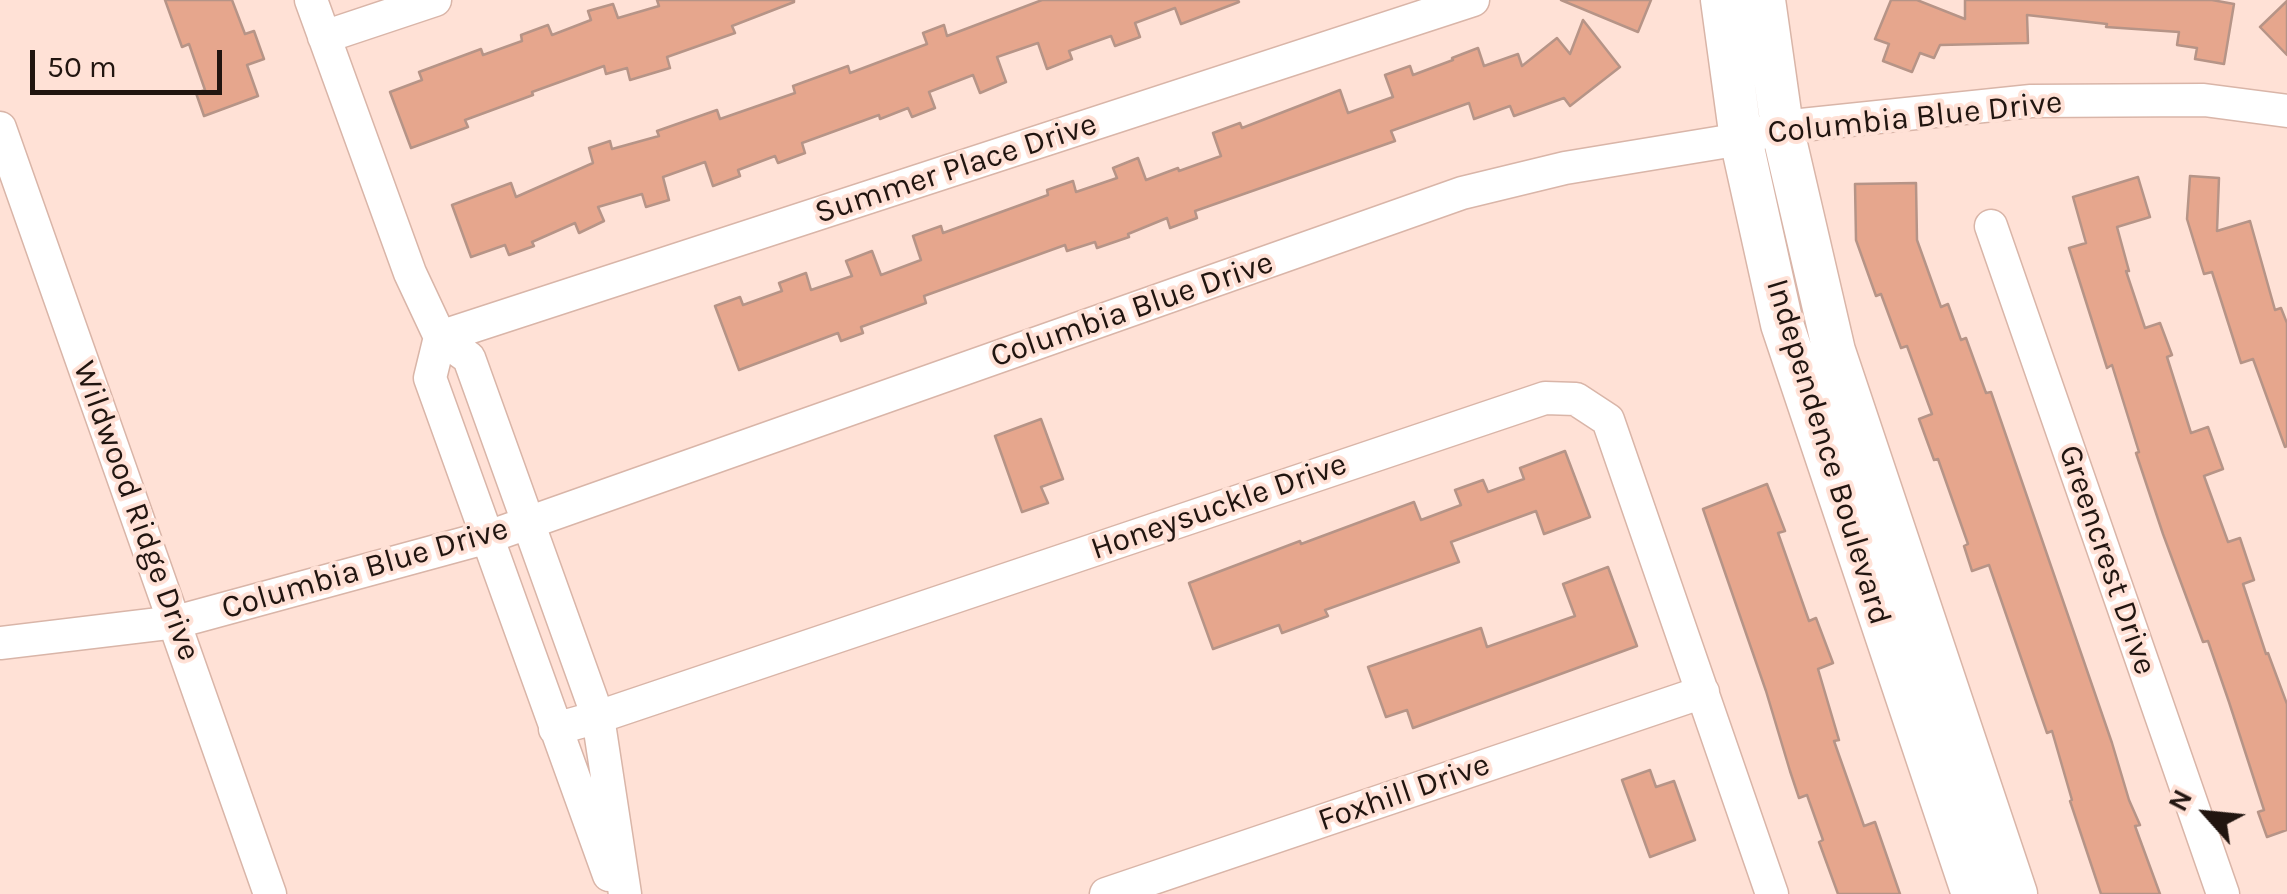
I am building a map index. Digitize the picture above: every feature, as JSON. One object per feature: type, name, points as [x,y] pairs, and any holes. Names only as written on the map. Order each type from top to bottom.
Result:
[{"type":"main road","name":"Independence Boulevard","points":[[1722,0],[1741,138],[1782,324],[2016,894]]},
{"type":"main road","name":"Independence Boulevard","points":[[1764,0],[1782,127],[1834,352],[1891,591],[1974,894]]},
{"type":"street","points":[[311,0],[410,273],[440,337],[469,358],[598,717],[625,894]]},
{"type":"street","points":[[324,37],[435,0]]},
{"type":"street","name":"Summer Place Drive","points":[[440,337],[1473,0]]},
{"type":"street","name":"Columbia Blue Drive","points":[[0,643],[176,622],[488,537],[1462,193],[1566,168],[1741,138],[1782,127],[2031,102],[2204,100],[2287,111]]},
{"type":"street","name":"Wildwood Ridge Drive","points":[[0,128],[270,894]]},
{"type":"street","name":"Greencrest Drive","points":[[1990,226],[2223,894]]},
{"type":"street","points":[[440,337],[430,378],[617,894]]},
{"type":"street","name":"Honeysuckle Drive","points":[[555,728],[598,717],[1544,398],[1576,399],[1608,420],[1772,894]]},
{"type":"street","name":"Foxhill Drive","points":[[1106,894],[1702,692]]},
{"type":"building","points":[[165,0],[232,0],[245,34],[254,31],[264,59],[247,65],[258,96],[204,116],[196,93],[205,90],[189,44],[182,47]]},
{"type":"building","points":[[657,0],[794,2],[732,26],[735,33],[667,57],[670,68],[630,80],[627,68],[606,74],[604,66],[465,120],[468,127],[411,148],[390,92],[422,80],[419,72],[481,49],[483,55],[522,41],[521,35],[548,25],[552,35],[591,20],[588,11],[613,4],[618,18],[659,6]]},
{"type":"building","points":[[1042,0],[1239,2],[1181,24],[1175,8],[1135,23],[1140,37],[1115,46],[1111,36],[1069,51],[1072,59],[1047,69],[1038,43],[997,57],[1006,82],[980,93],[973,75],[929,92],[935,108],[912,117],[908,108],[880,119],[879,115],[802,143],[805,153],[778,163],[775,156],[738,170],[740,176],[713,186],[705,162],[663,177],[669,200],[646,207],[642,194],[598,207],[604,221],[579,233],[575,223],[509,255],[505,245],[471,257],[452,205],[511,183],[516,197],[593,163],[589,148],[610,141],[612,149],[659,136],[657,131],[717,110],[720,119],[795,93],[793,86],[848,66],[850,73],[927,44],[923,33],[944,25],[947,36]]},
{"type":"building","points":[[1561,0],[1651,0],[1638,32]]},
{"type":"building","points":[[1891,0],[1917,0],[1965,19],[1965,0],[2212,0],[2234,4],[2224,64],[2195,59],[2197,48],[2177,45],[2179,32],[2106,27],[2107,24],[2027,15],[2028,43],[1940,45],[1934,58],[1920,53],[1912,72],[1883,61],[1889,44],[1875,39]]},
{"type":"building","points":[[2287,1],[2287,55],[2260,27]]},
{"type":"building","points":[[1583,20],[1620,67],[1570,106],[1564,98],[1514,116],[1510,106],[1474,119],[1469,103],[1391,131],[1395,141],[1195,211],[1197,218],[1170,228],[1167,218],[1097,248],[1095,242],[1067,251],[1065,245],[924,296],[926,303],[861,327],[863,333],[841,341],[838,333],[739,370],[715,306],[740,297],[743,305],[782,291],[779,283],[806,273],[811,290],[852,276],[846,261],[872,251],[881,275],[921,260],[913,236],[941,226],[943,233],[1048,195],[1047,190],[1073,181],[1076,192],[1117,178],[1113,168],[1138,158],[1146,180],[1178,168],[1179,171],[1221,156],[1213,133],[1240,123],[1242,128],[1340,90],[1348,113],[1393,97],[1385,75],[1410,66],[1413,75],[1478,48],[1484,66],[1518,54],[1522,66],[1557,38],[1570,54]]},
{"type":"building","points":[[2190,176],[2219,178],[2217,231],[2250,221],[2275,310],[2281,308],[2287,323],[2285,447],[2253,359],[2241,363],[2212,272],[2204,274],[2187,219]]},
{"type":"building","points":[[2138,177],[2150,217],[2117,227],[2126,271],[2145,328],[2160,323],[2191,433],[2208,427],[2223,469],[2204,476],[2228,542],[2240,538],[2254,580],[2243,584],[2287,704],[2287,830],[2267,837],[2258,812],[2264,810],[2229,702],[2163,534],[2112,365],[2107,368],[2069,248],[2086,243],[2073,197]]},
{"type":"building","points":[[1916,183],[1917,240],[1941,307],[1948,304],[1961,340],[1966,338],[1986,393],[1991,392],[2140,825],[2135,826],[2160,894],[2101,894],[2052,731],[2047,733],[1989,565],[1972,571],[1964,546],[1968,544],[1938,459],[1934,460],[1919,419],[1932,414],[1907,346],[1901,348],[1881,294],[1876,296],[1856,240],[1855,184]]},
{"type":"building","points":[[1041,419],[1063,479],[1041,487],[1048,503],[1022,512],[995,436]]},
{"type":"building","points":[[1565,451],[1590,517],[1544,534],[1536,511],[1451,542],[1459,562],[1325,610],[1328,616],[1282,633],[1279,625],[1213,649],[1189,583],[1414,502],[1421,520],[1461,505],[1455,490],[1483,480],[1488,492],[1524,479],[1520,468]]},
{"type":"building","points":[[1767,484],[1785,531],[1778,533],[1809,621],[1816,618],[1833,663],[1818,669],[1839,740],[1834,741],[1864,826],[1875,822],[1900,894],[1838,894],[1807,795],[1799,798],[1703,509]]},
{"type":"building","points":[[1608,567],[1637,646],[1413,728],[1407,710],[1386,717],[1368,667],[1481,628],[1487,647],[1575,616],[1563,584]]},
{"type":"building","points":[[1650,770],[1656,787],[1674,781],[1695,840],[1650,857],[1622,780]]}]
